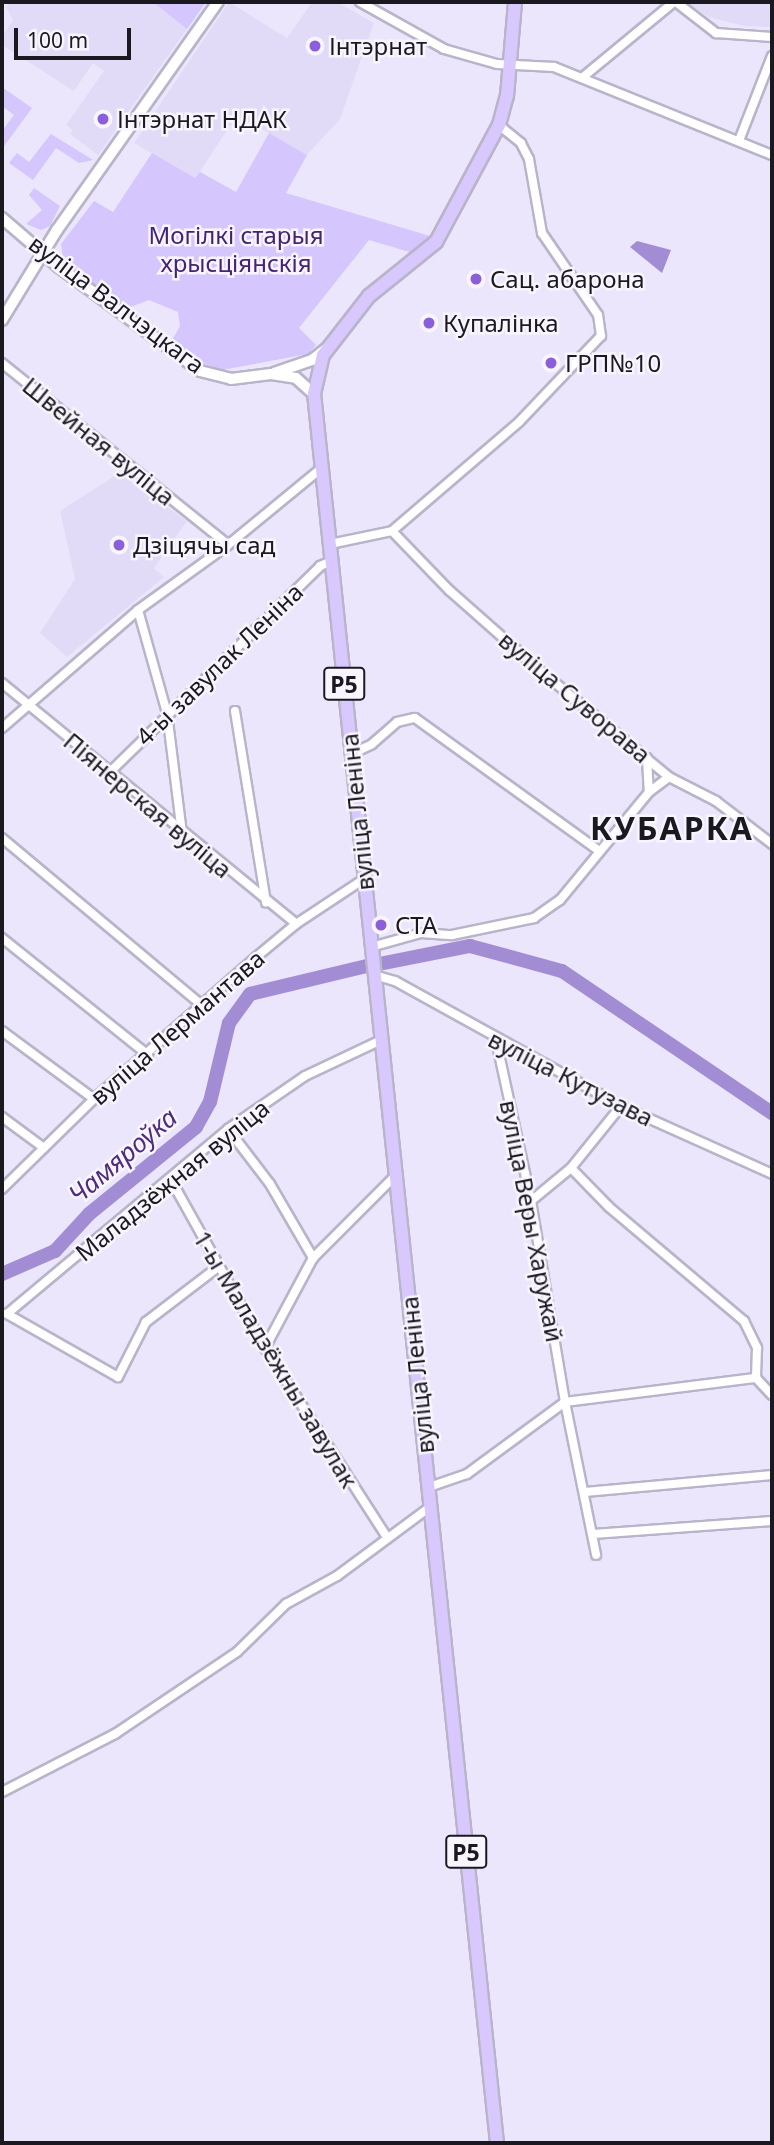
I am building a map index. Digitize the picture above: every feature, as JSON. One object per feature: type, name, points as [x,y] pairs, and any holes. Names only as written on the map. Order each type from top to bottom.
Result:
[{"type":"main road","name":"вуліца Леніна","points":[[497,2143],[314,394],[319,366],[329,346],[369,296],[436,242],[499,125],[510,65],[515,2]]},
{"type":"street","points":[[2,320],[46,251],[218,2]]},
{"type":"street","points":[[359,2],[444,49],[510,65],[555,67],[740,138],[772,155]]},
{"type":"street","points":[[583,77],[675,2],[716,33],[772,37]]},
{"type":"street","points":[[740,138],[772,56]]},
{"type":"street","points":[[330,544],[392,531],[519,422],[601,335],[598,315],[542,233],[529,159],[521,143],[499,125]]},
{"type":"street","name":"вуліца Валчэцкага","points":[[2,218],[46,251],[59,267],[200,371],[231,379],[271,374],[296,379],[314,394]]},
{"type":"street","points":[[271,374],[312,360],[329,346]]},
{"type":"street","name":"Швейная вуліца","points":[[2,363],[228,545]]},
{"type":"street","points":[[2,728],[24,703],[138,610],[228,545],[323,467]]},
{"type":"street","name":"вуліца Суворава","points":[[392,531],[450,592],[669,777],[716,801],[772,844]]},
{"type":"street","name":"4-ы завулак Леніна","points":[[110,772],[167,713],[320,566],[331,561]]},
{"type":"street","points":[[138,610],[167,713],[182,834]]},
{"type":"street","name":"Піянерская вуліца","points":[[2,683],[182,834],[296,924]]},
{"type":"street","points":[[235,711],[267,903]]},
{"type":"street","points":[[351,754],[372,744],[397,722],[415,718],[598,850]]},
{"type":"street","points":[[648,758],[649,792]]},
{"type":"street","points":[[371,947],[421,933],[452,935],[534,918],[559,900],[649,792],[669,777]]},
{"type":"street","points":[[2,838],[204,1007]]},
{"type":"street","name":"вуліца Лермантава","points":[[2,1189],[94,1099],[204,1007],[296,924],[364,879]]},
{"type":"street","points":[[2,939],[148,1055]]},
{"type":"street","name":"вуліца Кутузава","points":[[374,975],[395,981],[496,1040],[621,1106],[772,1174]]},
{"type":"street","points":[[2,1031],[94,1099]]},
{"type":"street","name":"Маладзёжная вуліца","points":[[218,1267],[146,1322],[118,1377],[7,1314],[228,1129],[305,1076],[381,1040]]},
{"type":"street","name":"вуліца Веры Харужай","points":[[496,1040],[531,1201],[565,1402],[596,1555]]},
{"type":"street","points":[[531,1201],[571,1168],[621,1106]]},
{"type":"street","points":[[2,1117],[44,1148]]},
{"type":"street","points":[[228,1129],[270,1184],[313,1258]]},
{"type":"street","points":[[571,1168],[609,1208],[744,1321],[757,1348],[757,1378],[772,1395]]},
{"type":"street","points":[[265,1348],[313,1258],[397,1174]]},
{"type":"street","name":"1-ы Маладзёжны завулак","points":[[170,1180],[265,1348],[386,1536]]},
{"type":"street","points":[[429,1487],[467,1474],[565,1402],[757,1378]]},
{"type":"street","points":[[585,1492],[772,1475]]},
{"type":"street","points":[[2,1792],[115,1734],[237,1652],[286,1604],[337,1576],[386,1536],[430,1507]]},
{"type":"street","points":[[593,1534],[772,1521]]},
{"type":"shaded area","points":[[11,2],[206,2],[98,155],[70,134],[73,130],[66,125],[104,71],[93,63],[74,91],[2,45],[2,37],[13,20],[6,7]]},
{"type":"shaded area","points":[[229,2],[287,38],[312,2],[337,2],[374,23],[340,119],[307,155],[241,117],[233,121],[195,179],[134,143]]},
{"type":"shaded area","points":[[686,2],[772,2],[772,27],[744,26],[709,17]]},
{"type":"shaded area","points":[[637,241],[671,250],[662,273],[630,247]]},
{"type":"shaded area","name":"Дзіцячы сад","points":[[119,473],[187,521],[154,568],[164,577],[67,657],[40,633],[75,579],[60,511]]},
{"type":"green space","points":[[153,2],[206,2],[187,29]]},
{"type":"green space","points":[[2,87],[32,108],[2,149],[2,131],[14,115],[2,106]]},
{"type":"green space","name":"Могілкі старыя хрысціянскія","points":[[269,133],[307,155],[286,193],[430,236],[416,254],[369,240],[299,328],[316,345],[308,354],[222,370],[193,360],[170,344],[180,326],[178,312],[149,300],[125,309],[64,264],[61,244],[94,201],[113,212],[152,153],[195,178],[200,172],[236,192]]},
{"type":"green space","points":[[51,134],[93,160],[79,163],[56,148],[33,180],[9,163],[17,153],[29,162]]},
{"type":"green space","points":[[34,188],[60,206],[50,226],[41,230],[26,224],[42,210],[29,195]]},
{"type":"waterway","name":"Чамяроўка","points":[[379,964],[470,946],[562,971],[772,1113]]},
{"type":"waterway","name":"Чамяроўка","points":[[2,1274],[55,1251],[89,1214],[196,1127],[210,1102],[229,1023],[250,994],[367,966]]},
{"type":"place","name":"Інтэрнат","points":[[315,46]]},
{"type":"place","name":"Інтэрнат НДАК","points":[[103,119]]},
{"type":"place","name":"Сац. абарона","points":[[476,279]]},
{"type":"place","name":"Купалінка","points":[[429,323]]},
{"type":"place","name":"ГРП№10","points":[[551,363]]},
{"type":"place","name":"Дзіцячы сад","points":[[119,545]]},
{"type":"place","name":"СТА","points":[[381,925]]},
{"type":"district","name":"КУБАРКА","points":[[672,828]]}]
